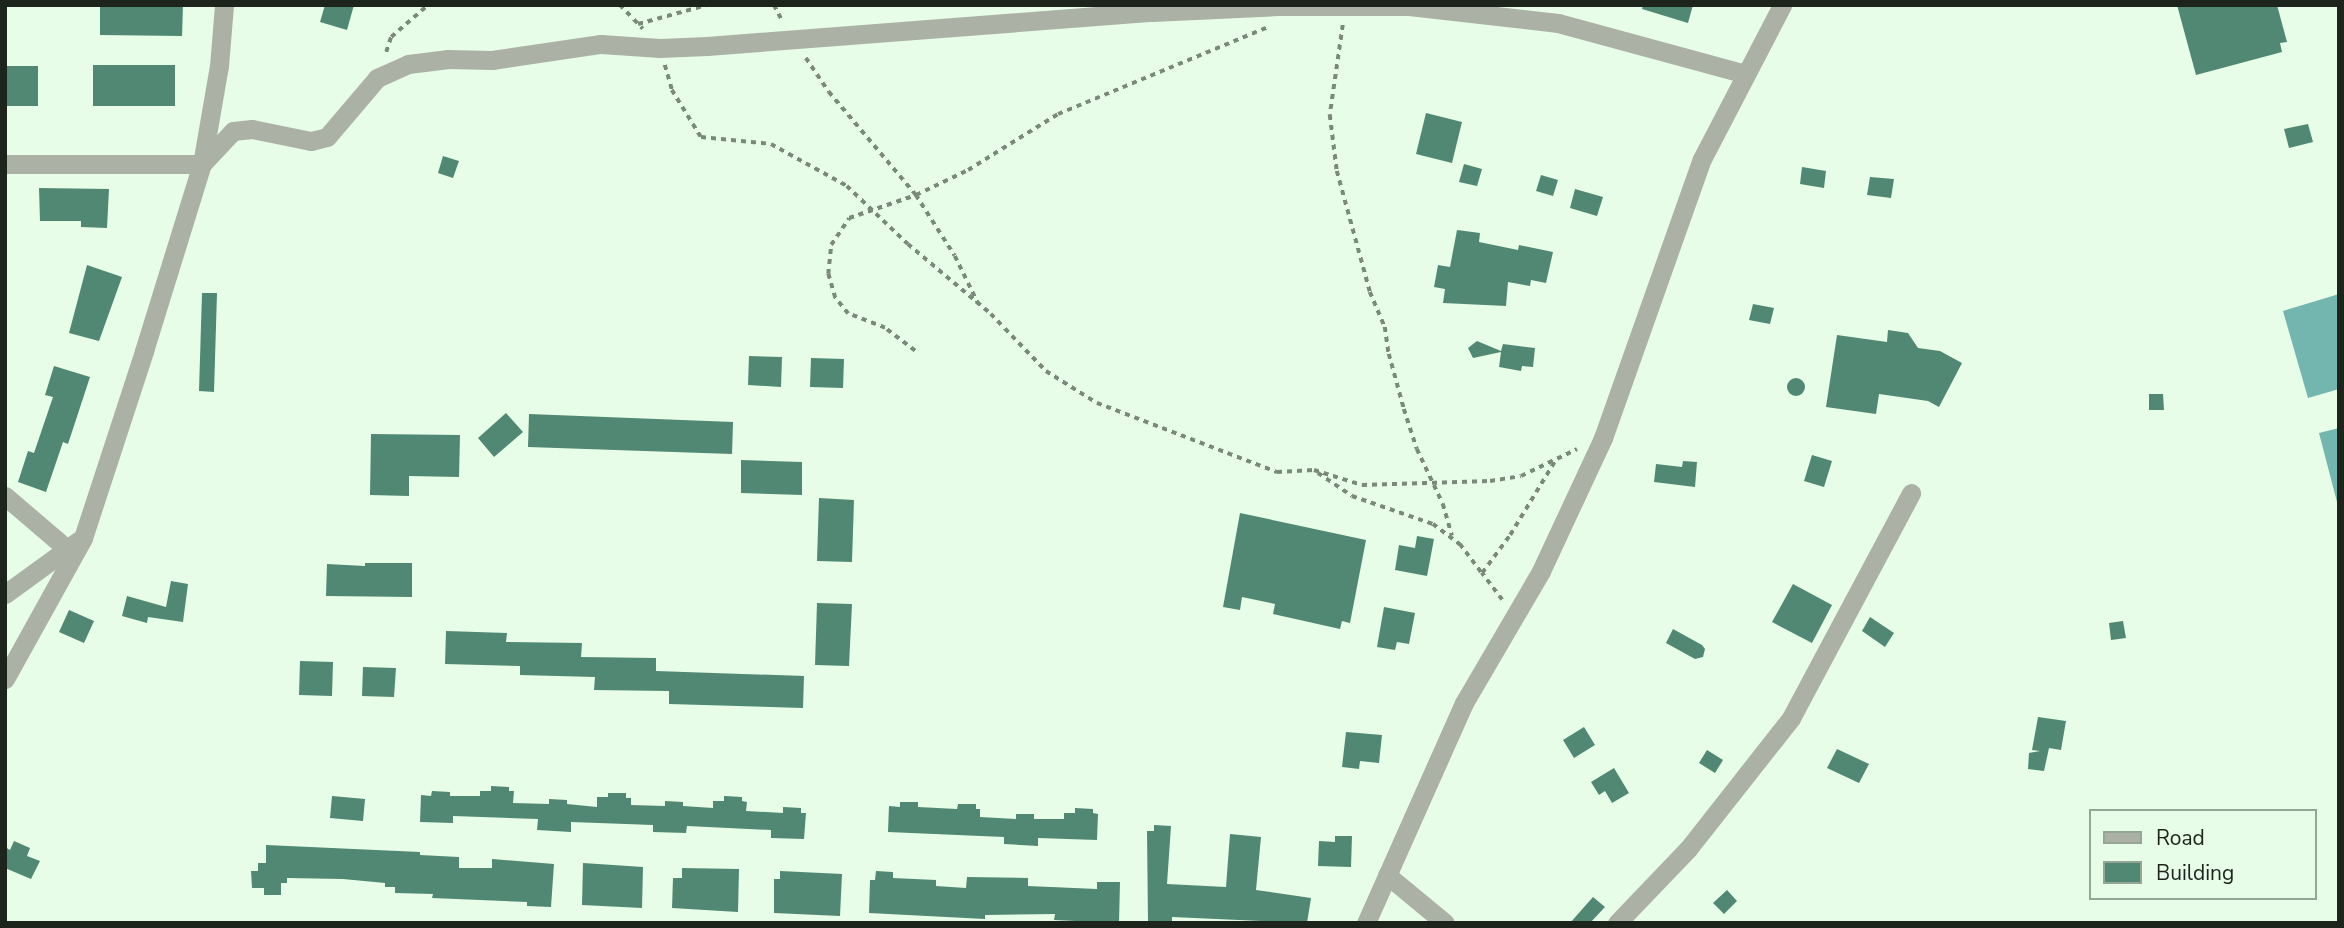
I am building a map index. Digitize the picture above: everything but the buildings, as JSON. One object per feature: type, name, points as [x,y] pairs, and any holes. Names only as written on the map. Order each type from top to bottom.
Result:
[{"type":"street","points":[[5,679],[75,543],[202,164],[219,66],[224,5]]},
{"type":"street","points":[[1366,923],[1464,703],[1541,571],[1603,438],[1702,159],[1782,5]]},
{"type":"street","points":[[5,164],[202,164],[233,131],[252,129],[311,141],[327,136],[377,78],[408,64],[447,59],[492,60],[601,44],[660,48],[1056,17],[1263,6],[1409,6],[1558,23],[1746,74]]},
{"type":"street","points":[[1617,923],[1688,849],[1791,718],[1911,494]]},
{"type":"street","points":[[5,496],[75,543]]},
{"type":"street","points":[[5,594],[75,543]]},
{"type":"street","points":[[1387,875],[1445,923]]},
{"type":"path","points":[[377,78],[391,37],[428,5]]},
{"type":"path","points":[[620,5],[660,48],[672,90],[701,137],[771,144],[847,186],[869,209],[1010,331],[1046,371],[1097,403],[1277,472],[1314,470],[1362,485],[1434,485],[1521,476],[1603,438]]},
{"type":"path","points":[[630,29],[707,5]]},
{"type":"path","points":[[775,5],[812,70],[916,195],[956,256],[978,304]]},
{"type":"path","points":[[1347,6],[1330,115],[1337,171],[1370,292],[1385,327],[1389,354],[1404,409],[1452,536],[1507,609],[1511,625]]},
{"type":"path","points":[[915,351],[885,328],[848,314],[835,298],[828,274],[831,245],[849,218],[916,195],[968,170],[1058,114],[1276,24]]},
{"type":"path","points":[[1482,573],[1510,535],[1556,460]]},
{"type":"path","points":[[1314,470],[1352,496],[1412,514],[1452,536]]},
{"type":"water","points":[[2339,294],[2339,389],[2308,398],[2283,311]]},
{"type":"water","points":[[2339,428],[2339,502],[2337,502],[2319,433]]}]
